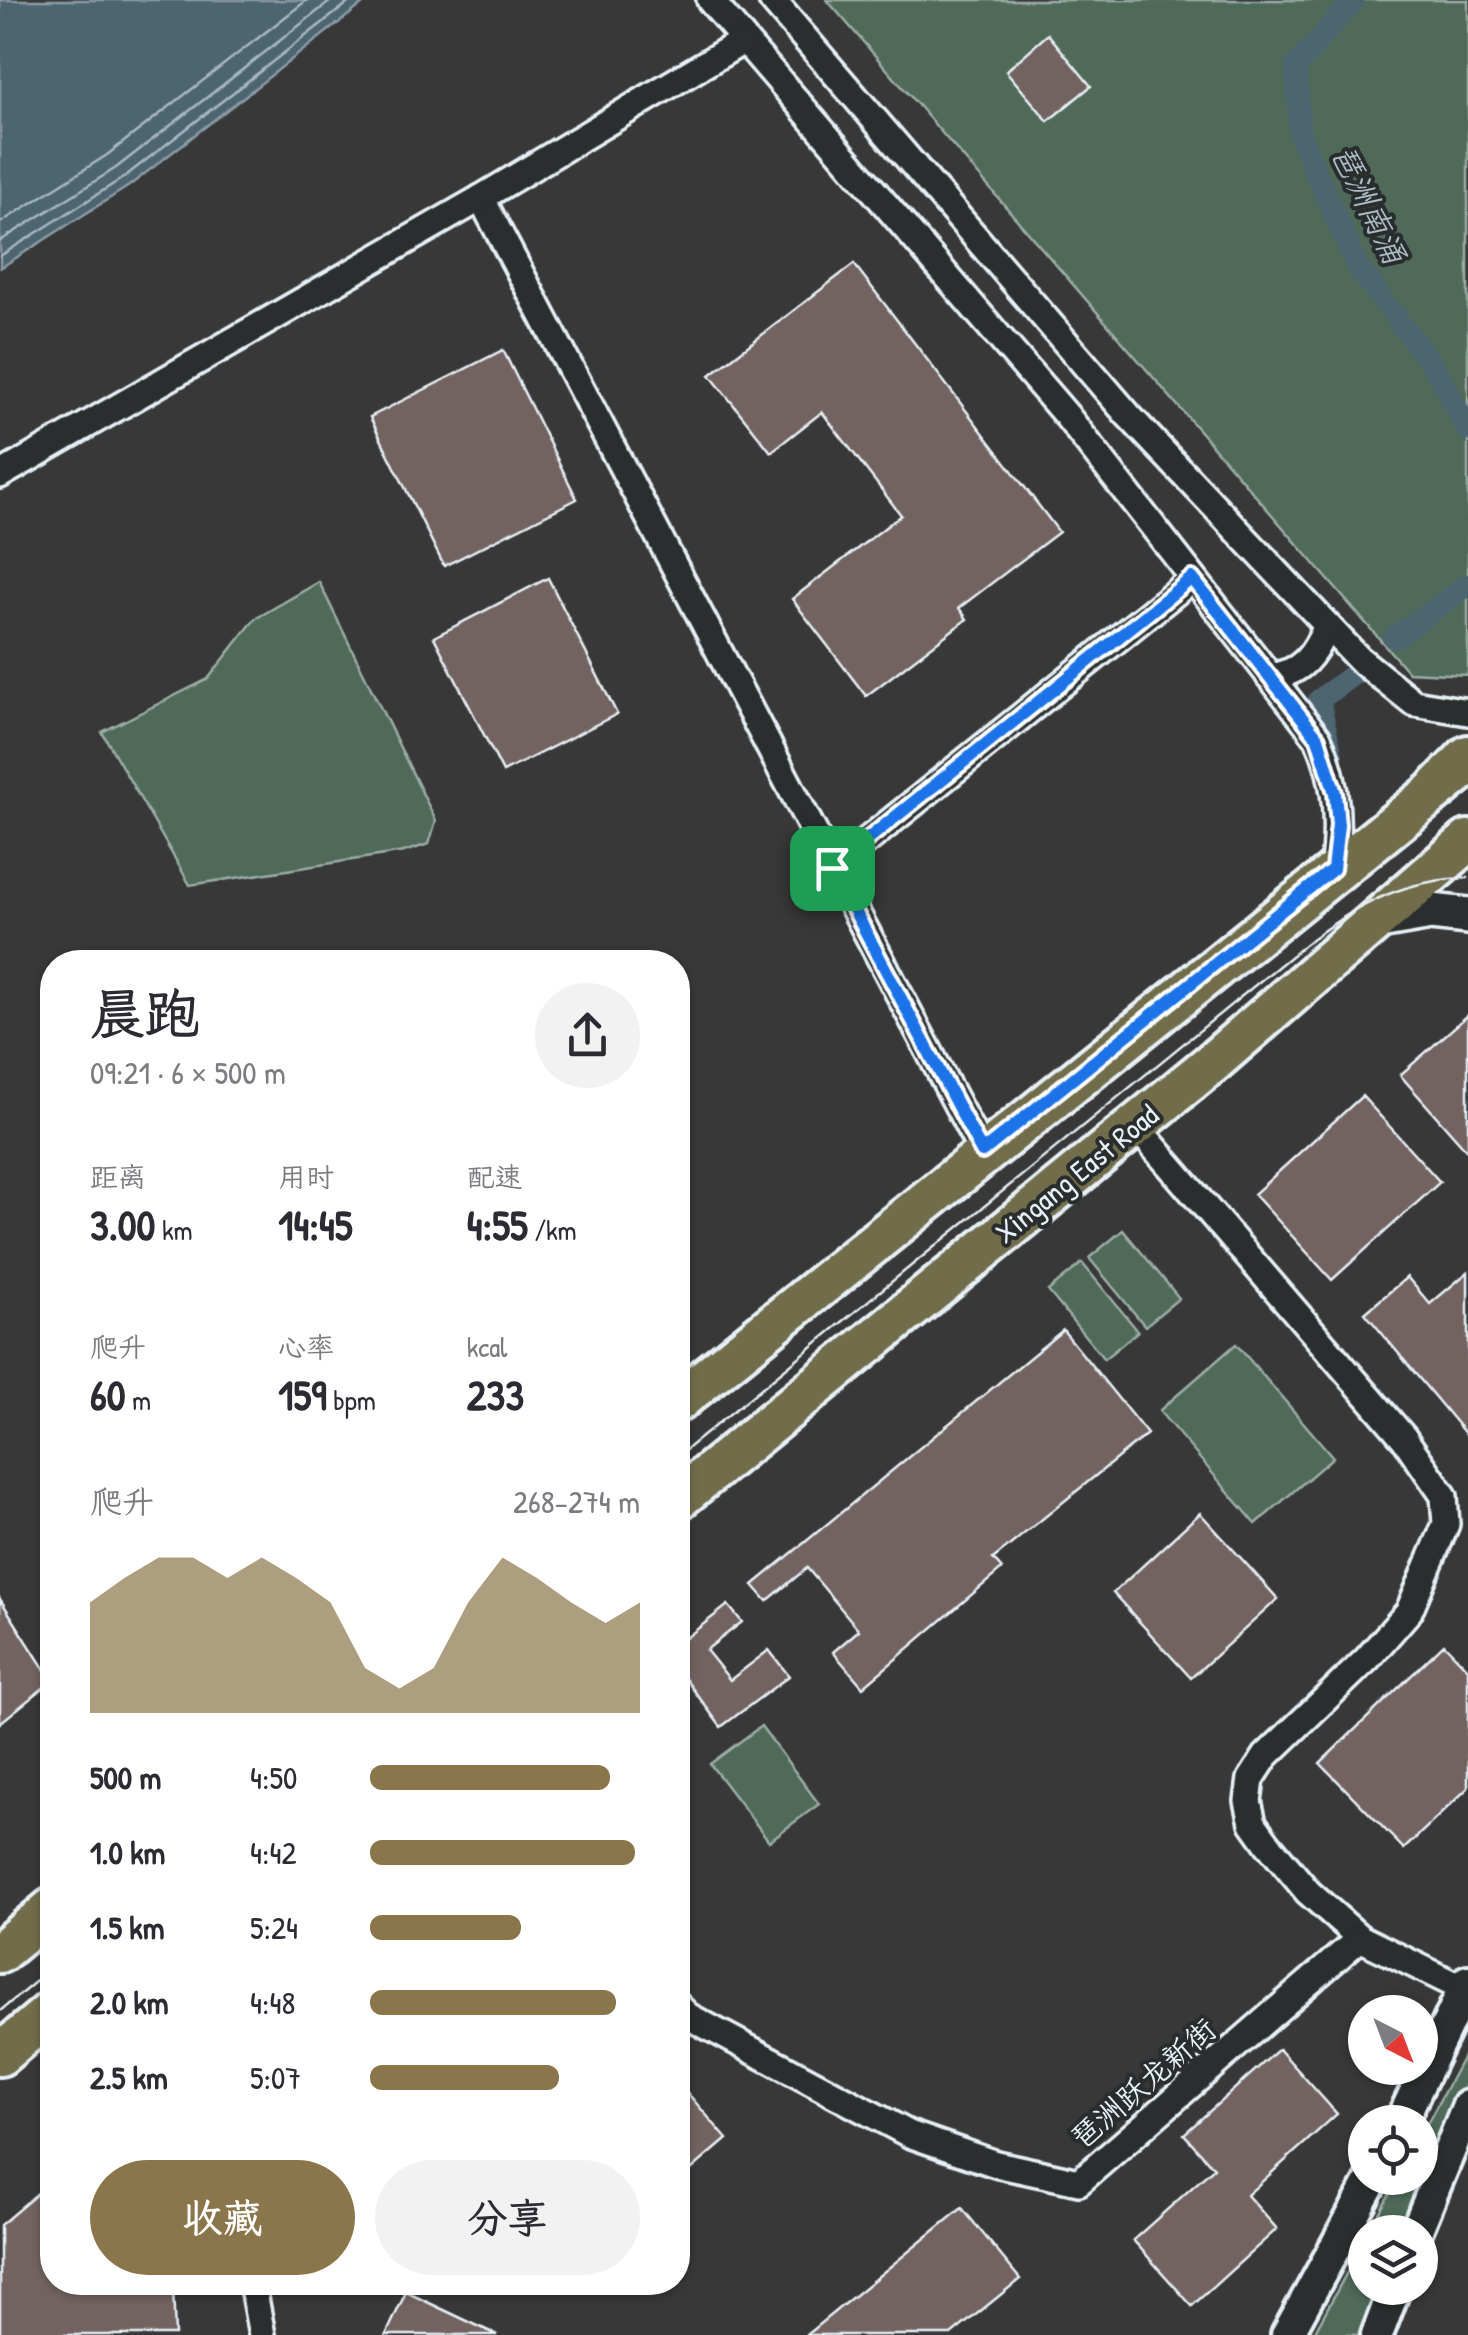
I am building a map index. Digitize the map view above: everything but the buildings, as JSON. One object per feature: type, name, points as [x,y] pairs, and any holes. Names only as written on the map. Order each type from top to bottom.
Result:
[{"type":"main road","points":[[690,1391],[1461,766]]},
{"type":"main road","name":"Xingang East Road","points":[[690,1489],[1135,1125],[1468,841]]},
{"type":"main road","points":[[1378,921],[1404,913],[1468,916]]},
{"type":"main road","points":[[0,1952],[40,1919]]},
{"type":"main road","points":[[0,2055],[40,2024]]},
{"type":"street","points":[[710,0],[1068,416],[1318,738],[1328,760],[1338,825],[1333,869]]},
{"type":"street","points":[[772,0],[1129,416],[1327,626],[1394,692],[1414,703],[1468,712]]},
{"type":"street","points":[[0,474],[481,198],[743,41]]},
{"type":"street","points":[[481,198],[982,1152]]},
{"type":"street","points":[[832,868],[1192,578]]},
{"type":"street","points":[[1269,676],[1300,667],[1318,646],[1327,626]]},
{"type":"street","points":[[1135,1125],[1429,1468],[1444,1496],[1446,1524],[1409,1611],[1367,1659],[1266,1756],[1250,1779],[1248,1801],[1253,1823],[1268,1844],[1308,1892],[1360,1938],[1467,1987],[1408,2105]]},
{"type":"street","name":"琶洲跃龙新街","points":[[690,2014],[738,2044],[910,2134],[996,2164],[1079,2182],[1360,1938]]},
{"type":"street","points":[[1423,2215],[1468,2106]]},
{"type":"street","points":[[1287,2335],[1364,2195]]},
{"type":"street","points":[[254,2295],[262,2335]]},
{"type":"street","points":[[1377,2335],[1388,2305]]},
{"type":"green space","points":[[827,0],[1468,0],[1468,675],[1408,672]]},
{"type":"green space","points":[[319,582],[436,821],[429,844],[404,852],[190,885],[102,732],[208,679],[255,619]]},
{"type":"green space","points":[[1123,1230],[1179,1298],[1145,1326],[1089,1258]]},
{"type":"green space","points":[[1082,1263],[1138,1331],[1104,1359],[1048,1291]]},
{"type":"green space","points":[[1236,1344],[1333,1457],[1256,1524],[1159,1411]]},
{"type":"green space","points":[[761,1726],[819,1804],[769,1841],[710,1764]]},
{"type":"green space","points":[[1466,2051],[1468,2087],[1438,2158],[1437,2105]]},
{"type":"green space","points":[[1389,2195],[1423,2195],[1414,2215],[1378,2215]]},
{"type":"green space","points":[[1348,2270],[1348,2305],[1377,2305],[1364,2335],[1313,2335]]},
{"type":"water","points":[[0,0],[368,0],[129,186],[0,268]]},
{"type":"waterway","name":"琶洲南涌","points":[[1354,0],[1296,66],[1300,136],[1358,268],[1436,370],[1468,430]]},
{"type":"waterway","name":"琶洲南涌","points":[[1394,638],[1468,585]]},
{"type":"waterway","name":"琶洲南涌","points":[[1332,756],[1319,700],[1355,673]]},
{"type":"tram line","points":[[690,1446],[1313,938],[1386,895],[1425,883],[1468,878]]},
{"type":"tram line","points":[[0,2011],[40,1978]]},
{"type":"route","points":[[1192,578],[1318,738],[1328,760],[1335,793],[1338,825],[1333,869],[982,1152],[832,868],[1192,578]]}]
